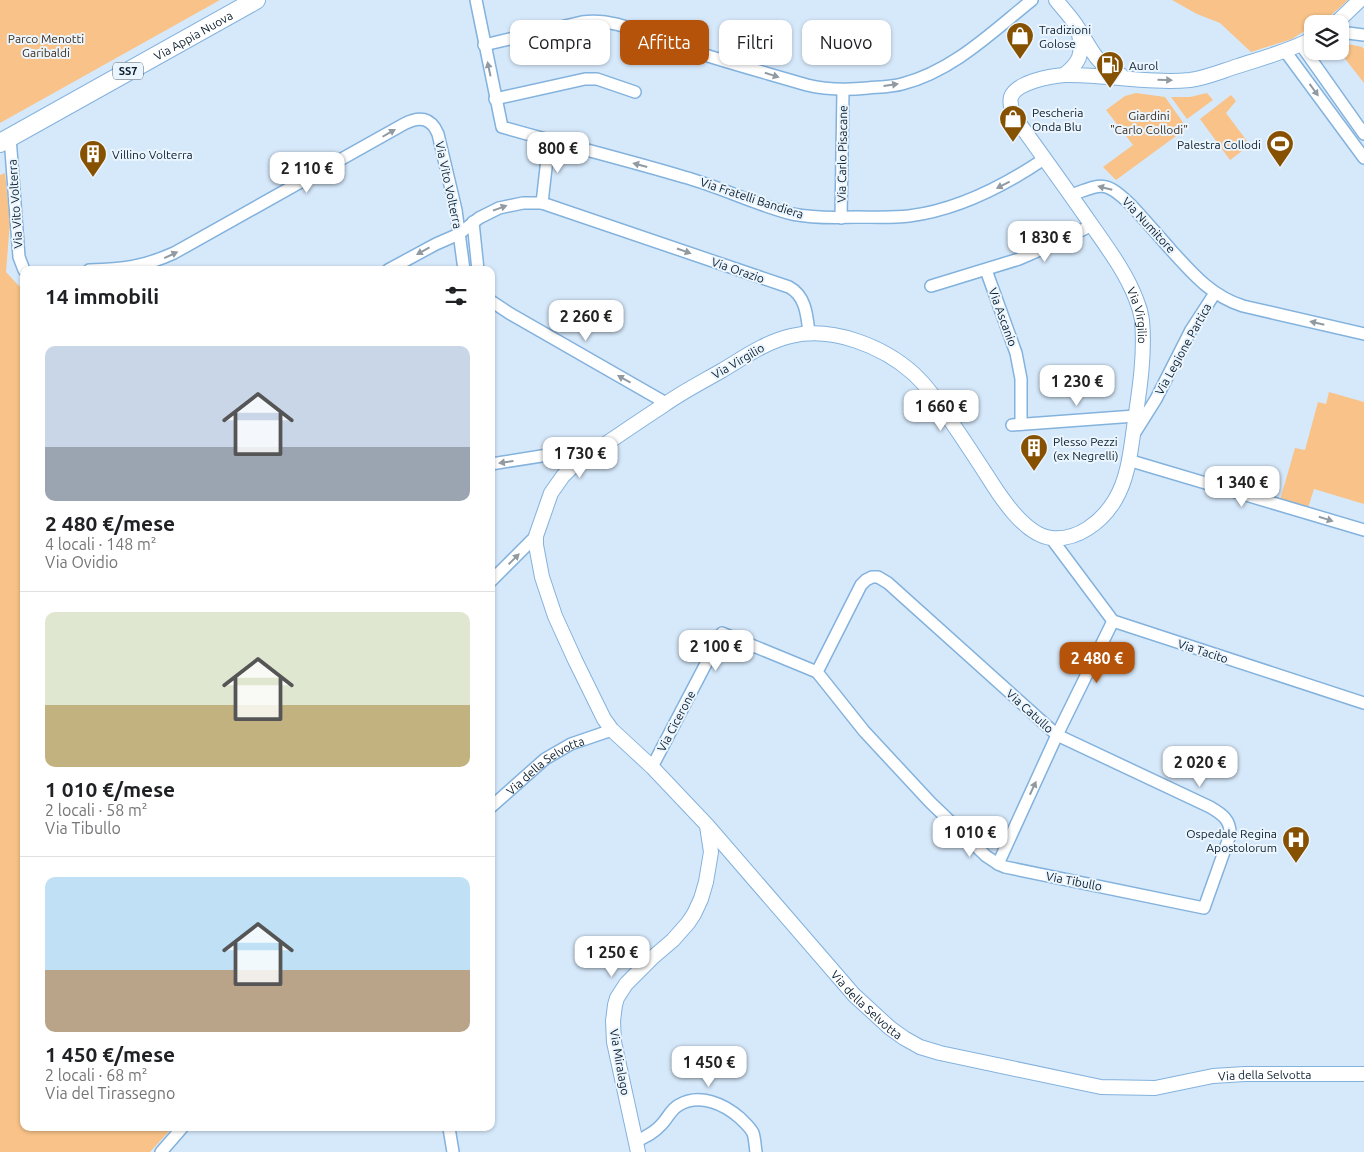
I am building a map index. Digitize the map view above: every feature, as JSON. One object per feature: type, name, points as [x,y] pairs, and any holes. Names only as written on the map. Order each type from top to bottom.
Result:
[{"type":"main road","name":"Via Appia Nuova","points":[[5,140],[256,0]]},
{"type":"street","points":[[476,0],[496,99],[585,79],[597,79],[635,92]]},
{"type":"street","points":[[484,45],[582,22],[599,20],[672,45],[807,85],[843,90],[901,84],[929,74],[952,62],[969,50],[1032,0]]},
{"type":"street","points":[[1056,0],[1077,26],[1087,45],[1102,65],[1111,71],[1131,78]]},
{"type":"street","points":[[1344,15],[1360,0]]},
{"type":"street","points":[[1064,75],[1080,57],[1081,48],[1077,26]]},
{"type":"street","points":[[1349,33],[1364,35]]},
{"type":"street","name":"Via Virgilio","points":[[612,730],[604,720],[574,660],[555,616],[540,567],[536,545],[536,536],[552,493],[563,476],[572,467],[666,403],[763,346],[792,335],[809,333],[828,334],[854,340],[885,354],[908,369],[923,383],[936,399],[1002,498],[1033,531],[1051,538],[1066,537],[1089,527],[1110,508],[1120,490],[1126,471],[1140,382],[1142,321],[1134,295],[1115,259],[1071,194],[1016,119],[1011,106],[1011,97],[1022,85],[1064,75],[1190,80],[1285,51],[1304,43]]},
{"type":"street","points":[[1285,51],[1364,158]]},
{"type":"street","points":[[1318,60],[1364,134]]},
{"type":"street","name":"Via Carlo Pisacane","points":[[842,218],[843,90]]},
{"type":"street","name":"Via Fratelli Bandiera","points":[[496,99],[502,127],[687,177],[786,212],[808,217],[900,217],[918,214],[972,199],[1016,177],[1044,159]]},
{"type":"street","name":"Via Vito Volterra","points":[[141,266],[174,253],[404,124],[417,119],[429,121],[434,125],[438,134],[456,210],[463,266]]},
{"type":"street","name":"Via Vito Volterra","points":[[5,140],[19,257],[22,266]]},
{"type":"street","points":[[395,266],[459,234],[473,222],[493,211],[508,205],[542,203],[551,140]]},
{"type":"street","name":"Via Numitore","points":[[1071,194],[1100,186],[1110,188],[1120,194],[1194,276],[1215,293]]},
{"type":"street","name":"Via Orazio","points":[[542,203],[793,290],[801,298],[805,308],[809,333]]},
{"type":"street","points":[[473,222],[478,266]]},
{"type":"street","points":[[931,286],[1039,252],[1092,225]]},
{"type":"street","name":"Via Ascanio","points":[[986,270],[1016,353],[1021,379],[1017,424],[1136,416]]},
{"type":"street","name":"Via Legione Partica","points":[[1133,436],[1164,386],[1188,336],[1215,293],[1242,306],[1364,334]]},
{"type":"street","points":[[495,304],[666,403]]},
{"type":"street","points":[[495,463],[554,454],[572,467]]},
{"type":"street","points":[[1128,460],[1364,530]]},
{"type":"street","points":[[495,577],[536,536]]},
{"type":"street","points":[[998,864],[1057,735],[1113,621],[1051,538]]},
{"type":"street","name":"Via Catullo","points":[[816,672],[861,585],[872,577],[888,583],[1057,735],[1210,807],[1224,816],[1230,826],[1230,835],[1204,908]]},
{"type":"street","name":"Via Tacito","points":[[1113,621],[1364,702]]},
{"type":"street","name":"Via Cicerone","points":[[652,767],[722,633],[816,672]]},
{"type":"street","name":"Via Tibullo","points":[[816,672],[879,749],[930,802],[986,856],[998,864],[1012,869],[1204,908]]},
{"type":"street","name":"Via della Selvotta","points":[[495,804],[545,758],[571,744],[612,730],[652,767],[707,825],[854,995],[890,1028],[912,1044],[920,1047],[940,1053],[1101,1087],[1155,1088],[1213,1076],[1245,1074],[1364,1074]]},
{"type":"street","name":"Via Miralago","points":[[636,1147],[614,1042],[613,1021],[615,1005],[626,984],[673,940],[694,914],[706,882],[709,862],[710,852],[707,825]]},
{"type":"street","points":[[636,1147],[656,1130],[678,1105],[686,1101],[700,1100],[713,1102],[727,1109],[748,1126],[754,1137],[756,1152]]},
{"type":"street","points":[[161,1152],[179,1131]]},
{"type":"street","points":[[450,1131],[453,1152]]},
{"type":"green space","name":"Parco Menotti Garibaldi","points":[[0,0],[220,0],[0,123]]},
{"type":"green space","points":[[1172,0],[1348,0],[1331,15],[1304,15],[1304,31],[1292,39],[1251,52],[1220,23],[1197,14]]},
{"type":"green space","points":[[1349,44],[1364,49],[1364,83],[1346,60],[1349,60]]},
{"type":"green space","name":"Giardini \"Carlo Collodi\"","points":[[1136,93],[1165,97],[1187,128],[1116,180],[1103,167],[1133,145],[1106,110],[1125,96]]},
{"type":"green space","points":[[1207,93],[1213,100],[1187,119],[1171,97],[1190,97]]},
{"type":"green space","points":[[1231,95],[1236,101],[1226,113],[1250,145],[1230,160],[1200,119]]},
{"type":"green space","points":[[5,173],[10,222],[6,272],[20,286],[20,1131],[169,1131],[150,1152],[0,1152],[0,175]]},
{"type":"green space","points":[[1329,392],[1364,402],[1364,504],[1314,489],[1308,508],[1280,500],[1295,448],[1305,450],[1318,402],[1326,404]]},
{"type":"place","name":"Tradizioni Golose","points":[[1020,60]]},
{"type":"place","name":"Aurol","points":[[1110,89]]},
{"type":"place","name":"Pescheria Onda Blu","points":[[1013,143]]},
{"type":"place","name":"Palestra Collodi","points":[[1280,168]]},
{"type":"place","name":"Villino Volterra","points":[[93,178]]},
{"type":"place","name":"Plesso Pezzi (ex Negrelli)","points":[[1034,472]]},
{"type":"place","name":"Ospedale Regina Apostolorum","points":[[1296,864]]}]
